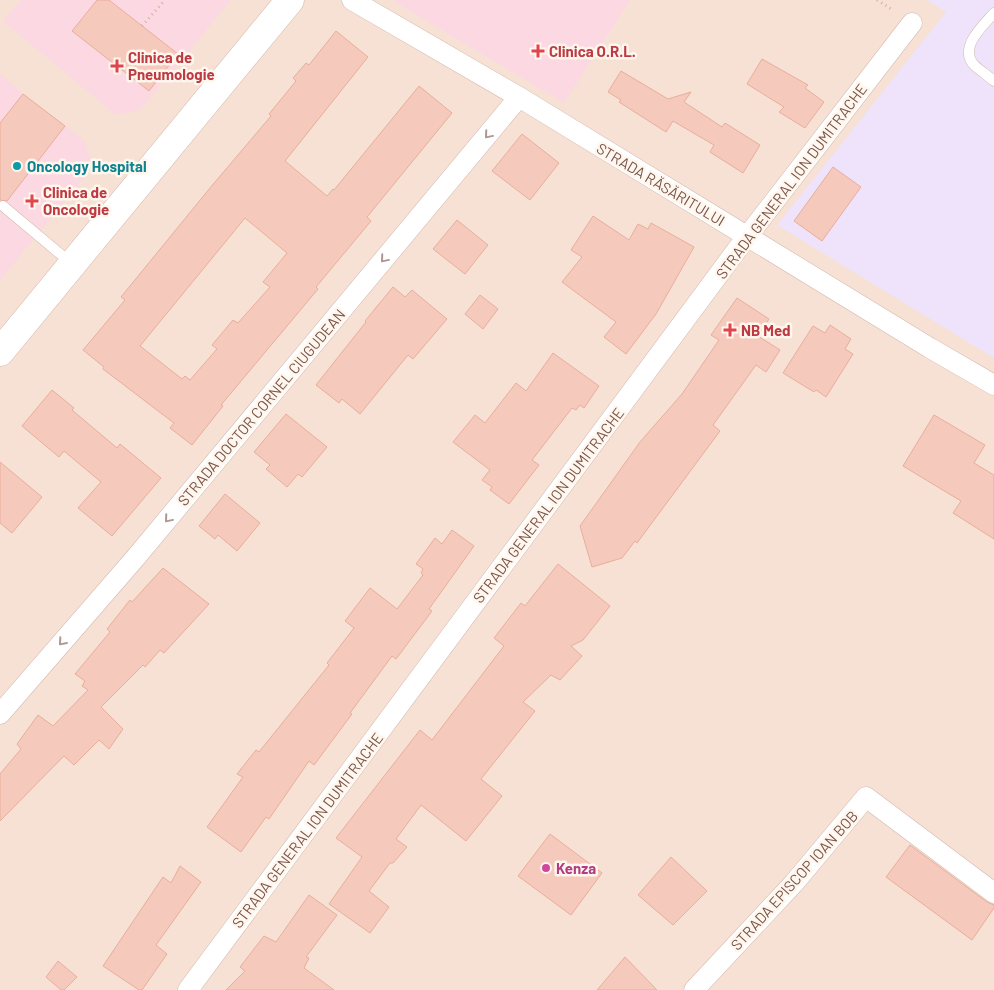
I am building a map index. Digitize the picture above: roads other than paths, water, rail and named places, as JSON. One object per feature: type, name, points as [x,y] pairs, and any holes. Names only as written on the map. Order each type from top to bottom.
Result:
[{"type":"main road","points":[[0,352],[290,0]]},
{"type":"street","name":"STRADA RĂSĂRITULUI","points":[[352,0],[519,97],[930,348],[994,385]]},
{"type":"street","name":"STRADA GENERAL ION DUMITRACHE","points":[[188,990],[747,237],[912,23]]},
{"type":"street","name":"STRADA DOCTOR CORNEL CIUGUDEAN","points":[[0,714],[137,556],[519,97]]},
{"type":"street","name":"STRADA EPISCOP IOAN BOB","points":[[694,990],[794,882],[866,797],[994,893]]},
{"type":"lane","points":[[994,13],[973,38],[969,47],[969,56],[974,65],[994,81]]},
{"type":"lane","points":[[3,206],[73,264]]},
{"type":"place","name":"Clinica O.R.L.","points":[[538,51]]},
{"type":"place","name":"Clinica de Pneumologie","points":[[117,66]]},
{"type":"place","name":"Oncology Hospital","points":[[17,166]]},
{"type":"place","name":"Clinica de Oncologie","points":[[32,201]]},
{"type":"place","name":"NB Med","points":[[730,330]]},
{"type":"place","name":"Kenza","points":[[546,868]]}]
